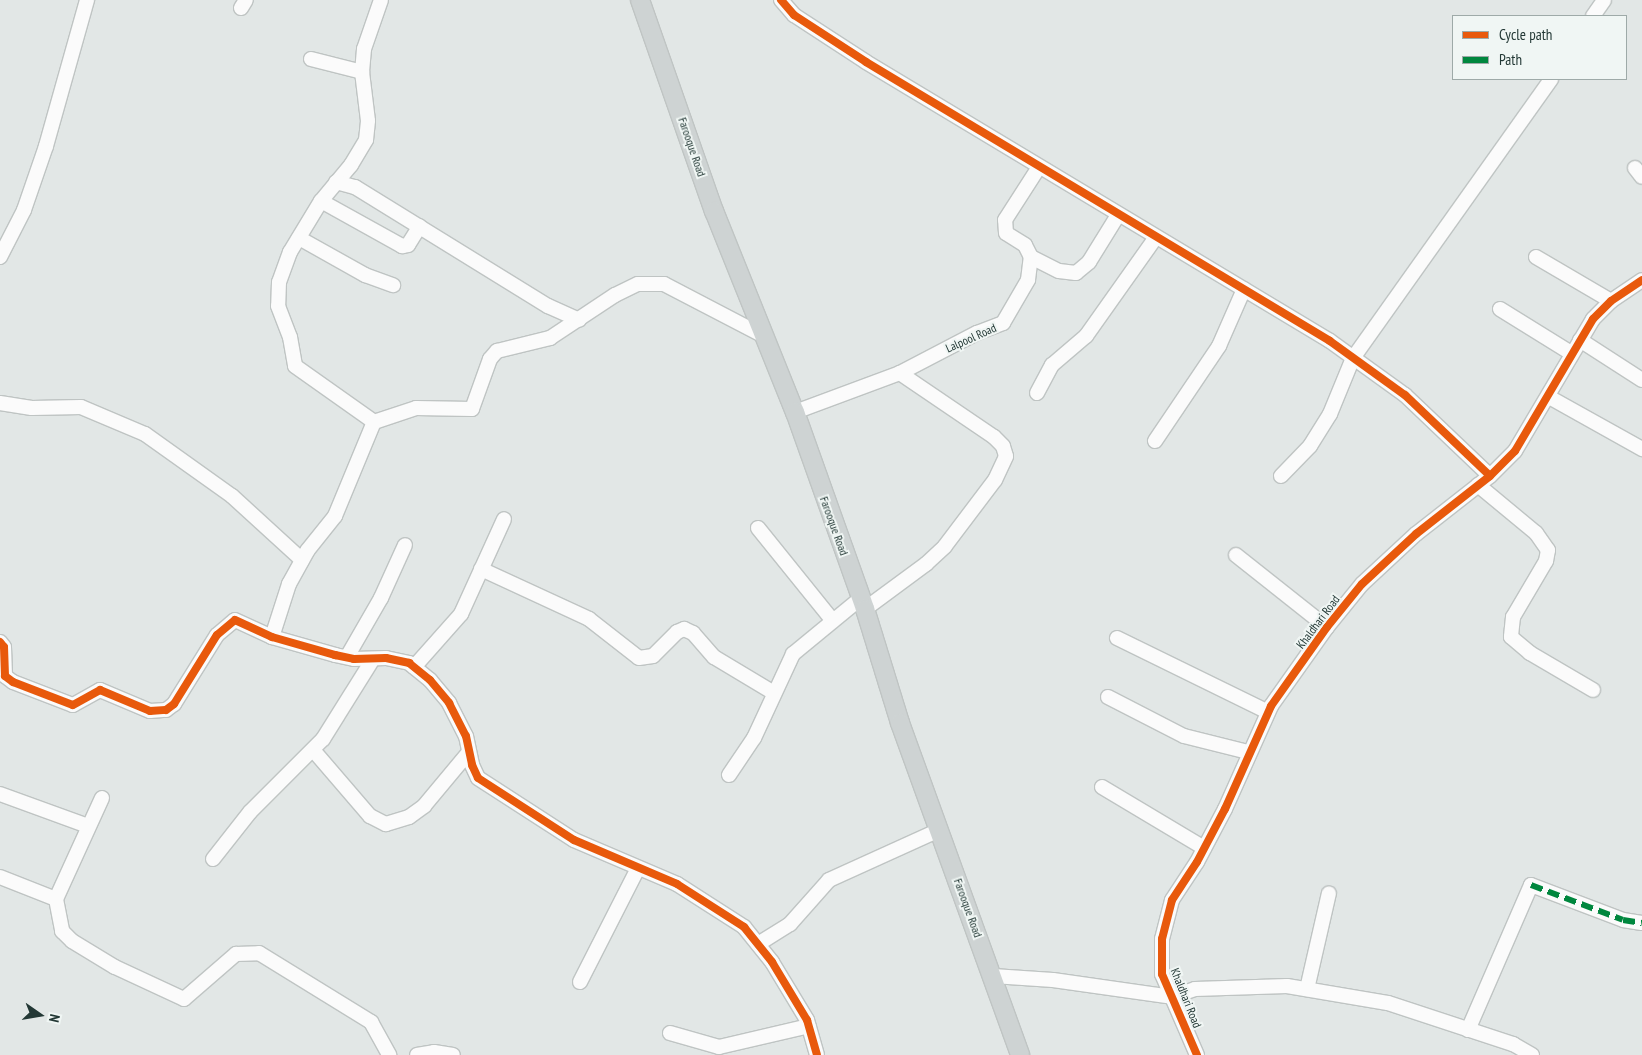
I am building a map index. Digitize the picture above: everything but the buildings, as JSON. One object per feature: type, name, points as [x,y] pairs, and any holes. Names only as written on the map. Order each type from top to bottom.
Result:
[{"type":"main road","name":"Farooque Road","points":[[640,0],[714,211],[795,412],[863,603],[900,723],[1020,1055]]},
{"type":"street","points":[[0,257],[24,210],[46,146],[87,0]]},
{"type":"street","points":[[374,422],[295,366],[292,343],[278,306],[278,298],[284,265],[299,238],[321,201],[351,166],[366,140],[368,121],[362,72],[364,49],[381,0]]},
{"type":"street","points":[[781,0],[794,15],[823,36],[1039,168],[1330,341],[1404,395],[1490,476]]},
{"type":"street","points":[[1594,15],[1604,0]]},
{"type":"street","points":[[311,59],[362,72]]},
{"type":"street","points":[[1281,476],[1310,446],[1330,414],[1353,358],[1550,80]]},
{"type":"street","points":[[1039,168],[1005,220],[1004,227],[1006,233],[1024,245],[1031,257],[1059,271],[1076,273],[1089,262],[1118,215]]},
{"type":"street","points":[[336,182],[355,187],[548,306],[579,320]]},
{"type":"street","points":[[321,201],[402,246],[408,246],[420,226]]},
{"type":"street","points":[[1037,393],[1052,365],[1086,336],[1156,237]]},
{"type":"street","points":[[299,238],[365,275],[392,285]]},
{"type":"street","name":"Lalpool Road","points":[[795,412],[900,373],[977,333],[1003,324],[1028,280],[1031,257]]},
{"type":"street","points":[[1536,257],[1610,300]]},
{"type":"street","name":"Khaldhari Road","points":[[1196,1055],[1162,974],[1162,939],[1172,900],[1204,848],[1268,712],[1327,627],[1388,558],[1490,476],[1515,451],[1549,397],[1571,353],[1593,319],[1610,300],[1642,280]]},
{"type":"street","points":[[272,637],[289,584],[302,560],[335,516],[374,422],[416,408],[472,409],[490,359],[497,351],[550,338],[615,295],[638,284],[655,282],[714,308],[766,337]]},
{"type":"street","points":[[1154,441],[1215,352],[1244,289]]},
{"type":"street","points":[[1500,309],[1571,353]]},
{"type":"street","points":[[1580,340],[1642,380]]},
{"type":"street","points":[[729,775],[754,738],[793,654],[833,621],[926,564],[945,546],[995,480],[1006,456],[994,437],[900,373]]},
{"type":"street","points":[[1549,397],[1642,449]]},
{"type":"street","points":[[0,402],[32,408],[81,407],[145,434],[232,496],[302,560]]},
{"type":"street","points":[[1478,485],[1536,533],[1548,550],[1546,561],[1513,618],[1511,637],[1530,653],[1593,690]]},
{"type":"street","points":[[414,667],[460,614],[504,519]]},
{"type":"street","points":[[758,528],[833,621]]},
{"type":"street","points":[[347,657],[381,598],[405,545]]},
{"type":"street","points":[[1236,555],[1327,627]]},
{"type":"street","points":[[481,569],[589,619],[639,658],[653,656],[677,632],[684,629],[693,633],[714,657],[774,693]]},
{"type":"street","points":[[0,642],[4,647],[2,679],[73,705],[100,690],[142,708],[160,711],[174,704],[217,635],[229,623],[242,622],[272,637],[347,657],[396,659],[414,667],[430,680],[450,703],[466,736],[469,752],[478,778],[517,805],[574,840],[677,884],[725,912],[744,927],[758,944],[796,1001],[809,1026],[817,1055]]},
{"type":"street","points":[[1117,638],[1268,712]]},
{"type":"street","points":[[213,859],[275,785],[314,751],[373,659]]},
{"type":"street","points":[[1108,697],[1184,736],[1248,752]]},
{"type":"street","points":[[314,751],[370,816],[386,824],[409,817],[424,806],[469,752]]},
{"type":"street","points":[[1102,787],[1204,848]]},
{"type":"street","points":[[0,794],[88,826]]},
{"type":"street","points":[[102,798],[56,899],[62,931],[72,941],[115,967],[184,999],[236,954],[259,953],[371,1022],[389,1055]]},
{"type":"street","points":[[758,944],[790,924],[829,880],[939,830]]},
{"type":"street","points":[[580,982],[638,868]]},
{"type":"street","points":[[0,877],[56,899]]},
{"type":"street","points":[[1468,1030],[1531,885],[1623,920],[1642,924]]},
{"type":"street","points":[[1307,989],[1329,893]]},
{"type":"street","points":[[993,976],[1053,980],[1172,997],[1195,989],[1287,986],[1388,1003],[1513,1044],[1532,1055]]},
{"type":"street","points":[[670,1033],[719,1047],[809,1026]]},
{"type":"street","points":[[417,1055],[434,1052],[453,1055]]},
{"type":"marked path","points":[[1531,885],[1623,920],[1642,923]]},
{"type":"cycle path","points":[[781,0],[794,15],[866,62],[1330,341],[1405,395],[1490,476]]},
{"type":"cycle path","points":[[1197,1055],[1162,974],[1162,939],[1172,900],[1197,862],[1225,809],[1271,706],[1327,627],[1362,584],[1416,534],[1490,476],[1515,451],[1593,319],[1611,301],[1642,280]]},
{"type":"cycle path","points":[[0,642],[4,647],[5,676],[13,682],[73,705],[100,690],[150,711],[166,710],[174,704],[217,635],[235,620],[272,637],[335,655],[354,659],[386,658],[409,663],[430,680],[449,703],[466,736],[472,765],[478,778],[574,840],[677,884],[744,927],[772,962],[807,1020],[817,1055]]}]
